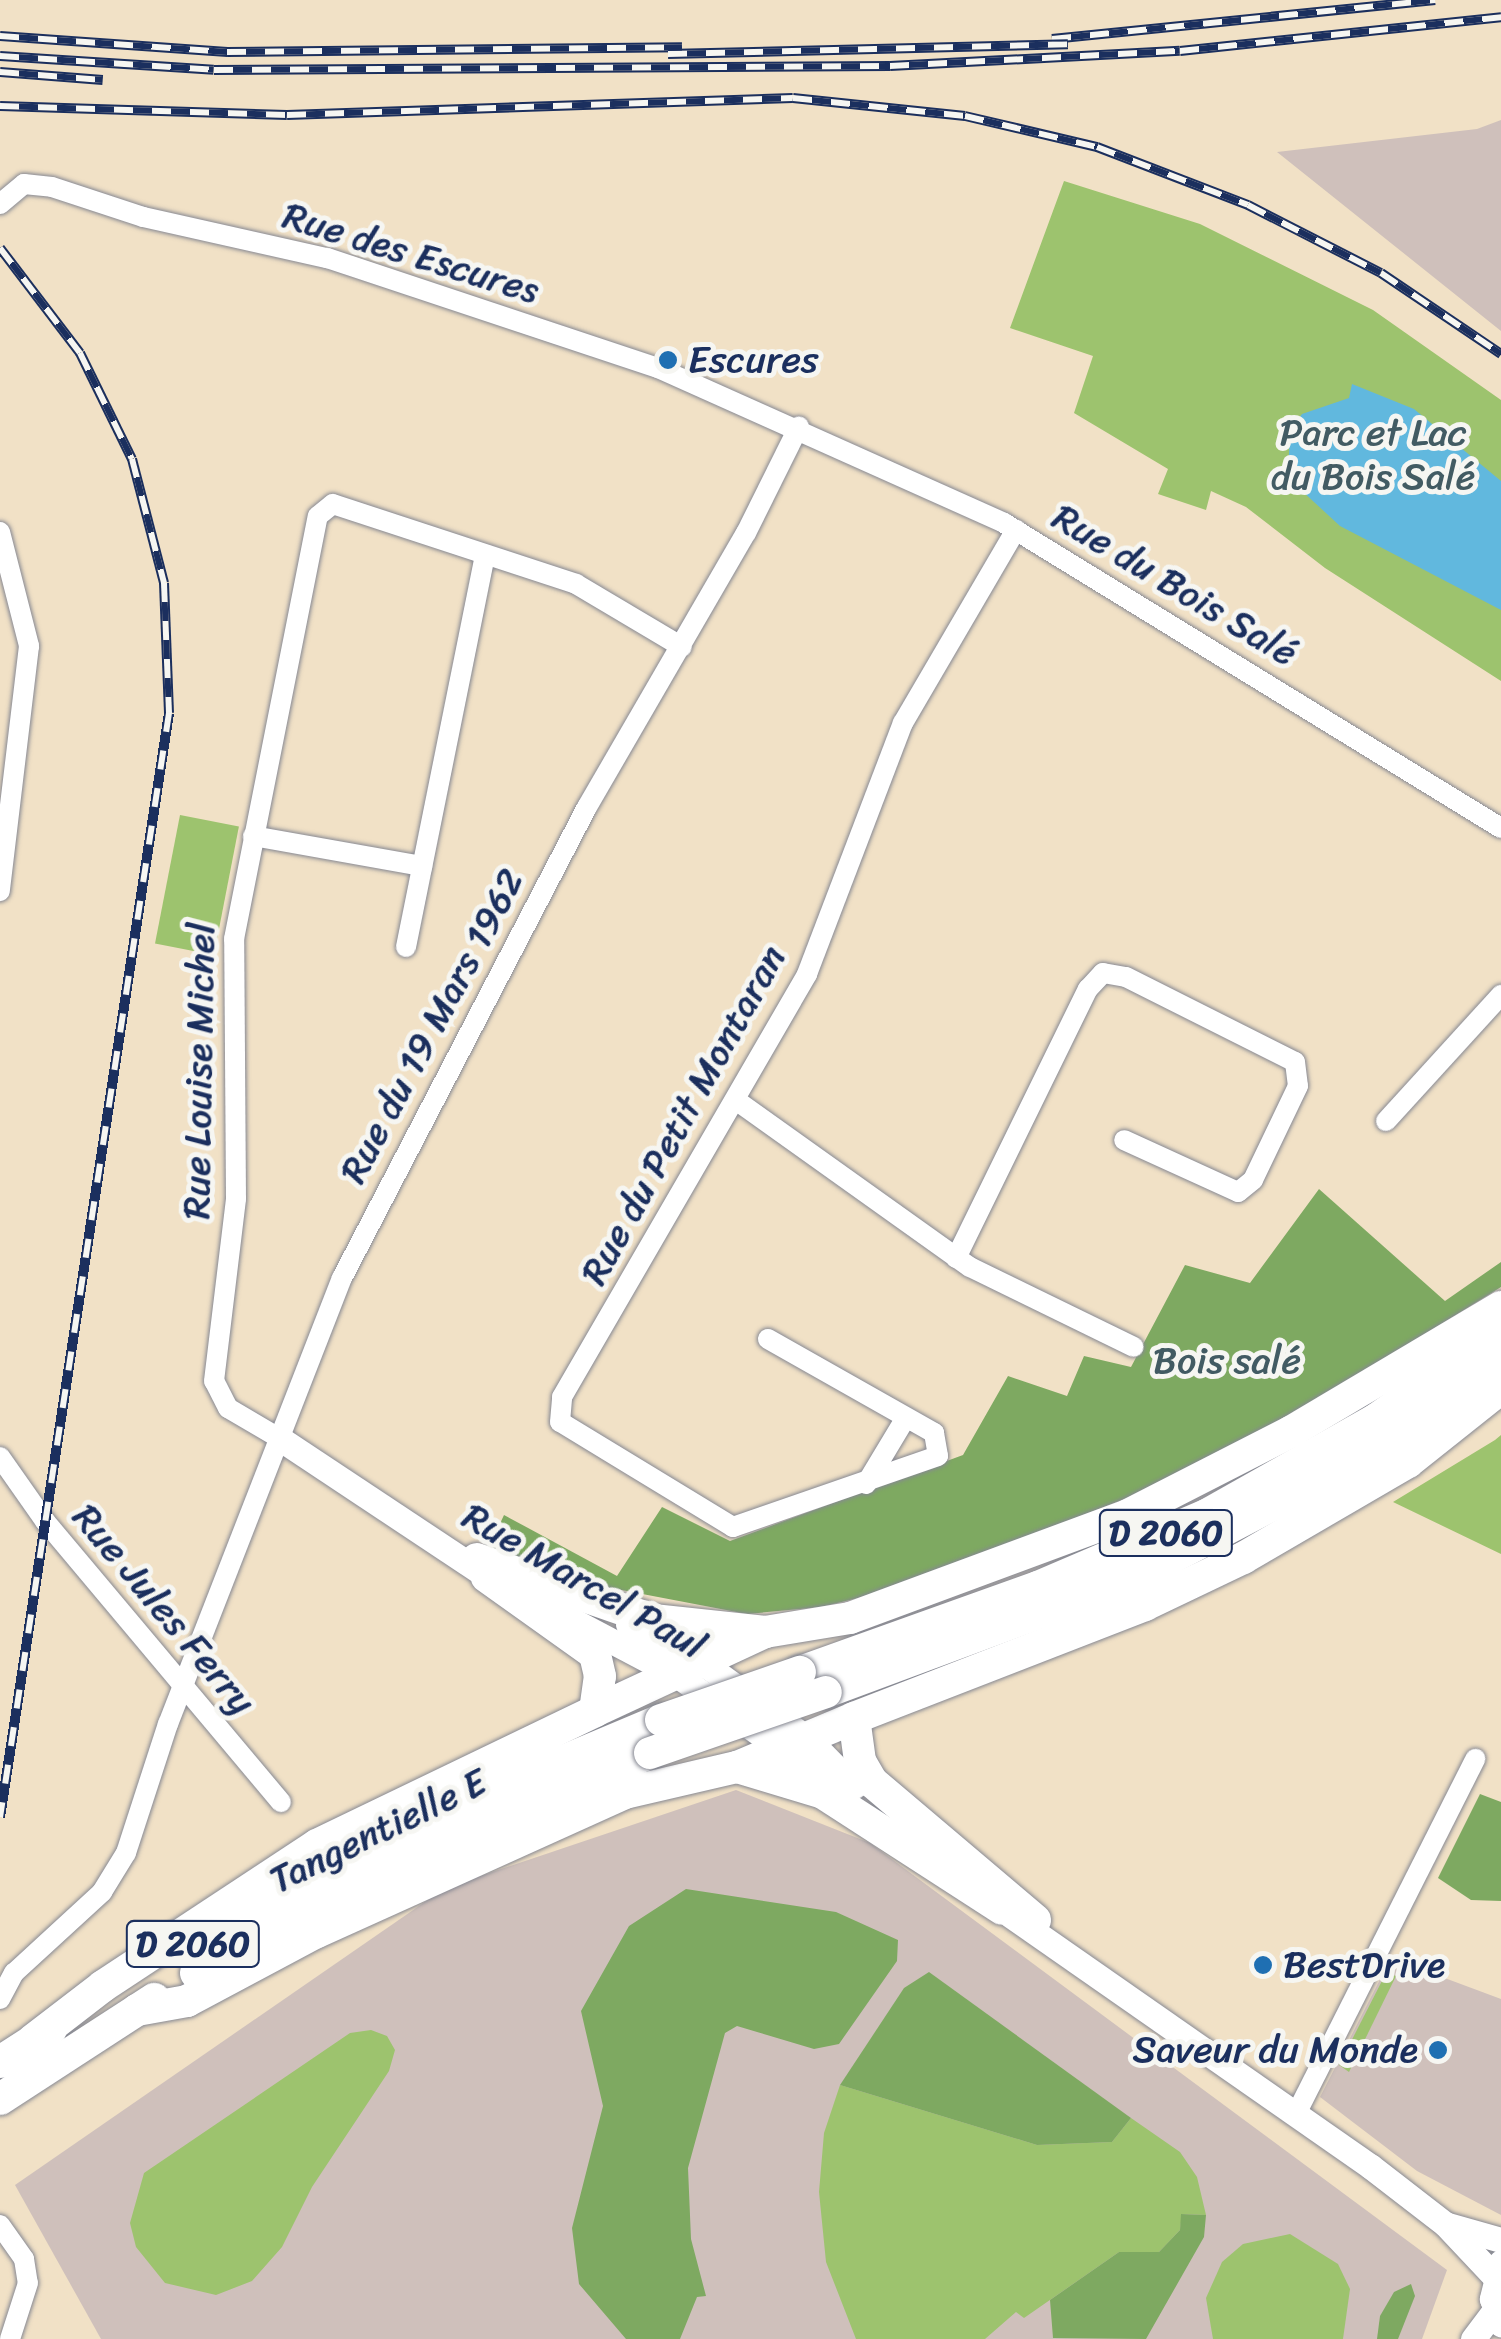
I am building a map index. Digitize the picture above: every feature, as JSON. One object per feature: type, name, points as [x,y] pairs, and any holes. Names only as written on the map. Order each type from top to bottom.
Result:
[{"type":"main road","points":[[33,2040],[103,1986],[317,1845],[765,1632],[883,1607],[1128,1515],[1292,1431],[1501,1307]]},
{"type":"main road","name":"D 2060","points":[[813,1682],[1208,1514],[1375,1420],[1501,1331]]},
{"type":"main road","name":"D 2060","points":[[0,2062],[356,1854],[526,1774],[661,1720],[813,1682],[1135,1577],[1360,1459],[1501,1364]]},
{"type":"main road","points":[[136,2010],[187,2001],[317,1932],[625,1793],[737,1767],[1145,1605],[1243,1558],[1408,1462],[1501,1388]]},
{"type":"main road","points":[[482,1568],[653,1620],[765,1632]]},
{"type":"main road","points":[[482,1568],[595,1654],[600,1676],[594,1710]]},
{"type":"main road","name":"Tangentielle E","points":[[14,2090],[136,2010],[370,1874],[813,1682]]},
{"type":"main road","points":[[854,1718],[860,1761],[872,1782],[1035,1920]]},
{"type":"main road","points":[[737,1767],[823,1793],[1002,1909]]},
{"type":"street","name":"Rue des Escures","points":[[0,204],[32,183],[143,217],[326,258],[658,368],[799,426]]},
{"type":"street","name":"Rue du Bois Salé","points":[[799,426],[1016,530],[1501,828]]},
{"type":"street","name":"Rue du 19 Mars 1962","points":[[0,1999],[14,1973],[60,1937],[116,1874],[182,1685],[279,1438],[395,1167],[586,807],[682,647],[799,426]]},
{"type":"street","name":"Rue Louise Michel","points":[[431,1537],[228,1408],[214,1381],[236,1199],[234,939],[318,516],[333,504],[484,555]]},
{"type":"street","name":"Rue du Petit Montaran","points":[[768,1339],[934,1433],[938,1456],[733,1527],[560,1422],[562,1397],[737,1101],[807,974],[903,723],[1016,530]]},
{"type":"street","points":[[0,532],[2,554],[28,646],[0,892]]},
{"type":"street","points":[[406,947],[484,555],[576,584],[682,647]]},
{"type":"street","points":[[253,836],[422,866]]},
{"type":"street","points":[[956,1258],[1095,978],[1126,977],[1294,1062],[1298,1086],[1254,1180],[1238,1192],[1124,1140]]},
{"type":"street","points":[[1386,1121],[1501,995]]},
{"type":"street","points":[[737,1101],[956,1258],[1134,1347]]},
{"type":"street","points":[[866,1484],[905,1418]]},
{"type":"street","name":"Rue Jules Ferry","points":[[0,1457],[280,1802]]},
{"type":"street","name":"Rue Marcel Paul","points":[[431,1537],[482,1568],[691,1670],[1035,1920],[1082,1962]]},
{"type":"street","name":"Rue Marcel Paul","points":[[796,1744],[1002,1909],[1296,2114],[1498,2269]]},
{"type":"street","points":[[1296,2114],[1475,1759]]},
{"type":"street","name":"Rue Marcel Paul","points":[[1444,2224],[1501,2240]]},
{"type":"street","points":[[0,2225],[24,2259],[28,2283],[10,2339]]},
{"type":"street","points":[[1473,2339],[1498,2317],[1498,2269]]},
{"type":"shaded area","points":[[1501,120],[1501,331],[1277,152],[1477,129]]},
{"type":"shaded area","points":[[736,1790],[870,1843],[1447,2270],[1422,2339],[101,2339],[15,2185],[445,1888]]},
{"type":"shaded area","points":[[1391,1958],[1501,1999],[1501,2215],[1417,2171],[1320,2097]]},
{"type":"green space","name":"Parc et Lac du Bois Salé","points":[[1064,181],[1200,224],[1373,310],[1501,400],[1501,681],[1325,568],[1246,507],[1211,491],[1206,510],[1158,494],[1168,469],[1074,413],[1093,356],[1010,328]]},
{"type":"green space","points":[[180,815],[239,826],[214,955],[155,944]]},
{"type":"green space","name":"Bois salé","points":[[1319,1189],[1445,1301],[1501,1262],[1501,1287],[1250,1442],[1162,1484],[899,1588],[821,1607],[747,1614],[590,1584],[489,1547],[504,1515],[617,1576],[662,1507],[730,1541],[963,1455],[1008,1376],[1067,1396],[1084,1356],[1131,1367],[1185,1265],[1250,1283]]},
{"type":"green space","points":[[1501,1435],[1501,1554],[1393,1502],[1495,1440]]},
{"type":"green space","points":[[1480,1794],[1501,1802],[1501,1901],[1471,1900],[1438,1878]]},
{"type":"green space","points":[[686,1889],[836,1912],[898,1940],[897,1961],[839,2044],[814,2049],[737,2026],[725,2033],[688,2168],[691,2239],[706,2296],[697,2297],[680,2339],[626,2339],[579,2284],[572,2228],[603,2106],[581,2011],[629,1926]]},
{"type":"green space","points":[[929,1972],[1131,2118],[1112,2142],[1037,2145],[840,2085],[904,1988]]},
{"type":"green space","points":[[1386,1973],[1396,1976],[1349,2072],[1339,2065]]},
{"type":"green space","points":[[371,2030],[387,2036],[395,2050],[389,2071],[312,2187],[282,2247],[252,2281],[216,2295],[165,2283],[136,2247],[130,2223],[144,2173],[350,2033]]},
{"type":"green space","points":[[840,2085],[1037,2145],[1112,2142],[1131,2118],[1180,2152],[1197,2177],[1206,2215],[1182,2214],[1180,2230],[1159,2252],[1119,2252],[1024,2318],[1016,2312],[985,2339],[856,2339],[826,2262],[819,2192],[824,2133]]},
{"type":"green space","points":[[1181,2214],[1206,2215],[1204,2237],[1146,2339],[1053,2338],[1050,2300],[1119,2252],[1159,2252],[1180,2230]]},
{"type":"green space","points":[[1290,2234],[1338,2264],[1350,2289],[1343,2339],[1213,2339],[1206,2298],[1222,2262],[1243,2244]]},
{"type":"green space","points":[[1411,2284],[1415,2296],[1398,2339],[1377,2339],[1380,2316],[1394,2292]]},
{"type":"water","points":[[1352,384],[1414,409],[1501,481],[1501,610],[1340,526],[1288,478],[1290,430],[1302,414],[1349,398]]},
{"type":"railway","points":[[1052,39],[1435,0]]},
{"type":"railway","points":[[0,56],[214,70],[890,66],[1180,51],[1501,17]]},
{"type":"railway","points":[[0,36],[227,52],[682,47]]},
{"type":"railway","points":[[668,54],[1068,44]]},
{"type":"railway","points":[[0,72],[103,80]]},
{"type":"railway","points":[[0,106],[287,115],[793,98],[965,116],[1097,147],[1248,205],[1381,273],[1501,354]]},
{"type":"railway","points":[[0,248],[80,353],[132,459],[164,583],[169,713],[0,1817]]},
{"type":"place","name":"Escures","points":[[668,360]]},
{"type":"place","name":"BestDrive","points":[[1263,1965]]},
{"type":"place","name":"Saveur du Monde","points":[[1438,2050]]}]
